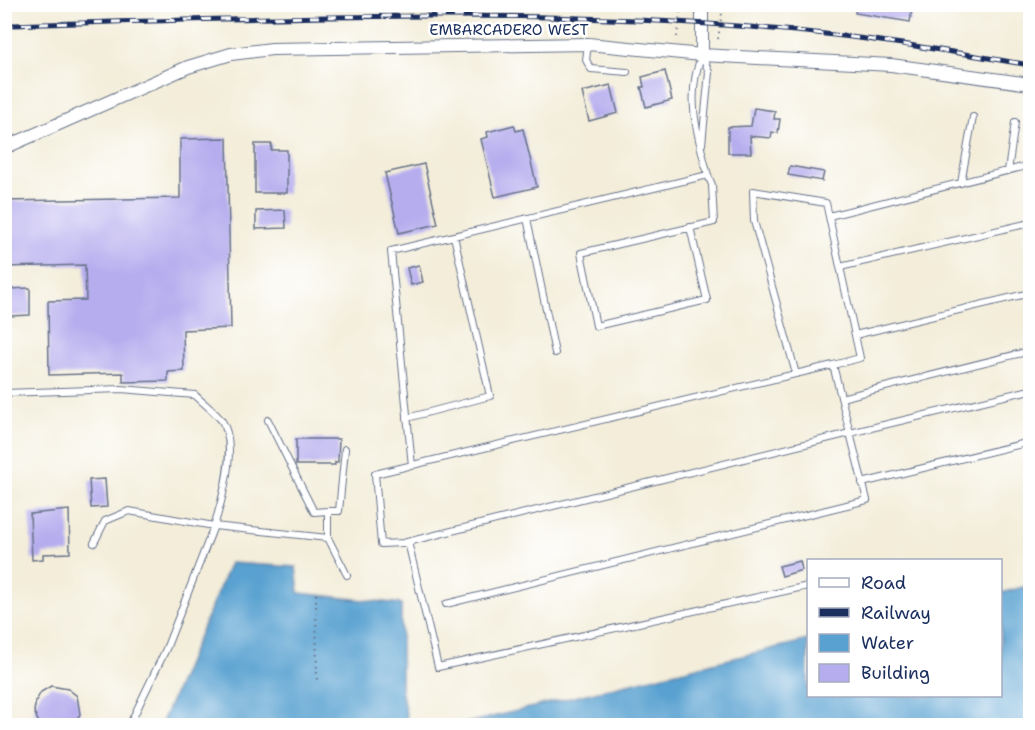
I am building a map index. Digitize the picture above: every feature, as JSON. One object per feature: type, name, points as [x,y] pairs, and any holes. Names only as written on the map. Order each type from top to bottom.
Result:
[{"type":"street","points":[[702,4],[702,54]]},
{"type":"street","name":"EMBARCADERO WEST","points":[[4,148],[188,66],[231,54],[272,49],[588,44],[702,54],[891,65],[1030,84]]},
{"type":"lane","points":[[588,44],[586,60],[591,69],[627,72]]},
{"type":"lane","points":[[690,227],[707,300],[596,326],[581,253],[690,227],[714,222],[712,185],[701,151],[693,106],[694,72],[702,54]]},
{"type":"lane","points":[[701,151],[709,72],[702,54]]},
{"type":"lane","points":[[961,183],[973,117]]},
{"type":"lane","points":[[1008,171],[1015,122]]},
{"type":"lane","points":[[829,216],[1030,165]]},
{"type":"lane","points":[[412,466],[391,251],[708,175]]},
{"type":"lane","points":[[796,374],[754,221],[753,191],[826,203],[860,358],[796,374],[412,466],[375,474],[381,544],[408,542],[1030,390]]},
{"type":"lane","points":[[527,218],[555,353]]},
{"type":"lane","points":[[840,267],[1030,223]]},
{"type":"lane","points":[[407,418],[490,396],[454,236]]},
{"type":"lane","points":[[855,335],[1030,293]]},
{"type":"lane","points":[[841,398],[1030,351]]},
{"type":"lane","points":[[446,604],[867,501],[833,365]]},
{"type":"lane","points":[[4,393],[121,389],[195,395],[223,423],[228,448],[225,492],[166,649],[129,726]]},
{"type":"lane","points":[[268,420],[314,512],[339,511],[345,449]]},
{"type":"lane","points":[[862,483],[1030,442]]},
{"type":"lane","points":[[93,543],[105,521],[129,511],[214,526],[328,538]]},
{"type":"lane","points":[[328,511],[328,538],[347,575]]},
{"type":"lane","points":[[408,542],[438,667],[807,586]]},
{"type":"path","points":[[677,37],[681,4]]},
{"type":"path","points":[[718,39],[722,13],[719,4]]},
{"type":"path","points":[[316,594],[317,684]]},
{"type":"water","points":[[230,563],[296,567],[299,593],[401,604],[401,689],[408,725],[161,725]]},
{"type":"water","points":[[1030,585],[1030,725],[459,725],[807,640],[807,697],[1002,697],[1002,593]]},
{"type":"building","points":[[857,4],[913,4],[910,22],[855,13]]},
{"type":"building","points":[[665,71],[672,100],[646,107],[641,87],[644,87],[642,77]]},
{"type":"building","points":[[611,85],[618,113],[589,121],[582,92]]},
{"type":"building","points":[[754,108],[775,111],[774,119],[780,119],[778,133],[772,132],[771,138],[750,136],[751,153],[728,153],[728,127],[751,126]]},
{"type":"building","points":[[514,125],[516,131],[523,129],[537,187],[495,197],[481,139],[488,137],[487,132]]},
{"type":"building","points":[[227,138],[231,328],[183,330],[184,371],[168,372],[168,381],[123,382],[123,373],[49,375],[48,301],[86,300],[85,265],[4,267],[4,201],[180,198],[180,139]]},
{"type":"building","points":[[255,144],[272,144],[271,150],[287,150],[287,193],[255,193]]},
{"type":"building","points":[[424,164],[438,224],[399,233],[385,173]]},
{"type":"building","points":[[790,166],[824,172],[822,181],[788,175]]},
{"type":"building","points":[[285,210],[286,228],[256,229],[256,211]]},
{"type":"building","points":[[419,265],[423,282],[411,285],[407,268]]},
{"type":"building","points":[[30,288],[30,315],[10,316],[10,289]]},
{"type":"building","points":[[296,439],[339,439],[338,462],[335,462],[335,465],[296,465]]},
{"type":"building","points":[[105,479],[107,507],[91,508],[89,480]]},
{"type":"building","points":[[69,510],[70,553],[43,554],[43,559],[32,560],[30,514]]},
{"type":"building","points":[[800,561],[802,570],[782,576],[779,566]]},
{"type":"building","points":[[51,686],[68,689],[77,696],[80,714],[73,726],[42,726],[38,721],[34,711],[36,701],[41,692]]},
{"type":"railway","points":[[4,25],[301,17],[499,16],[598,19],[697,23],[825,34],[1030,65]]}]
